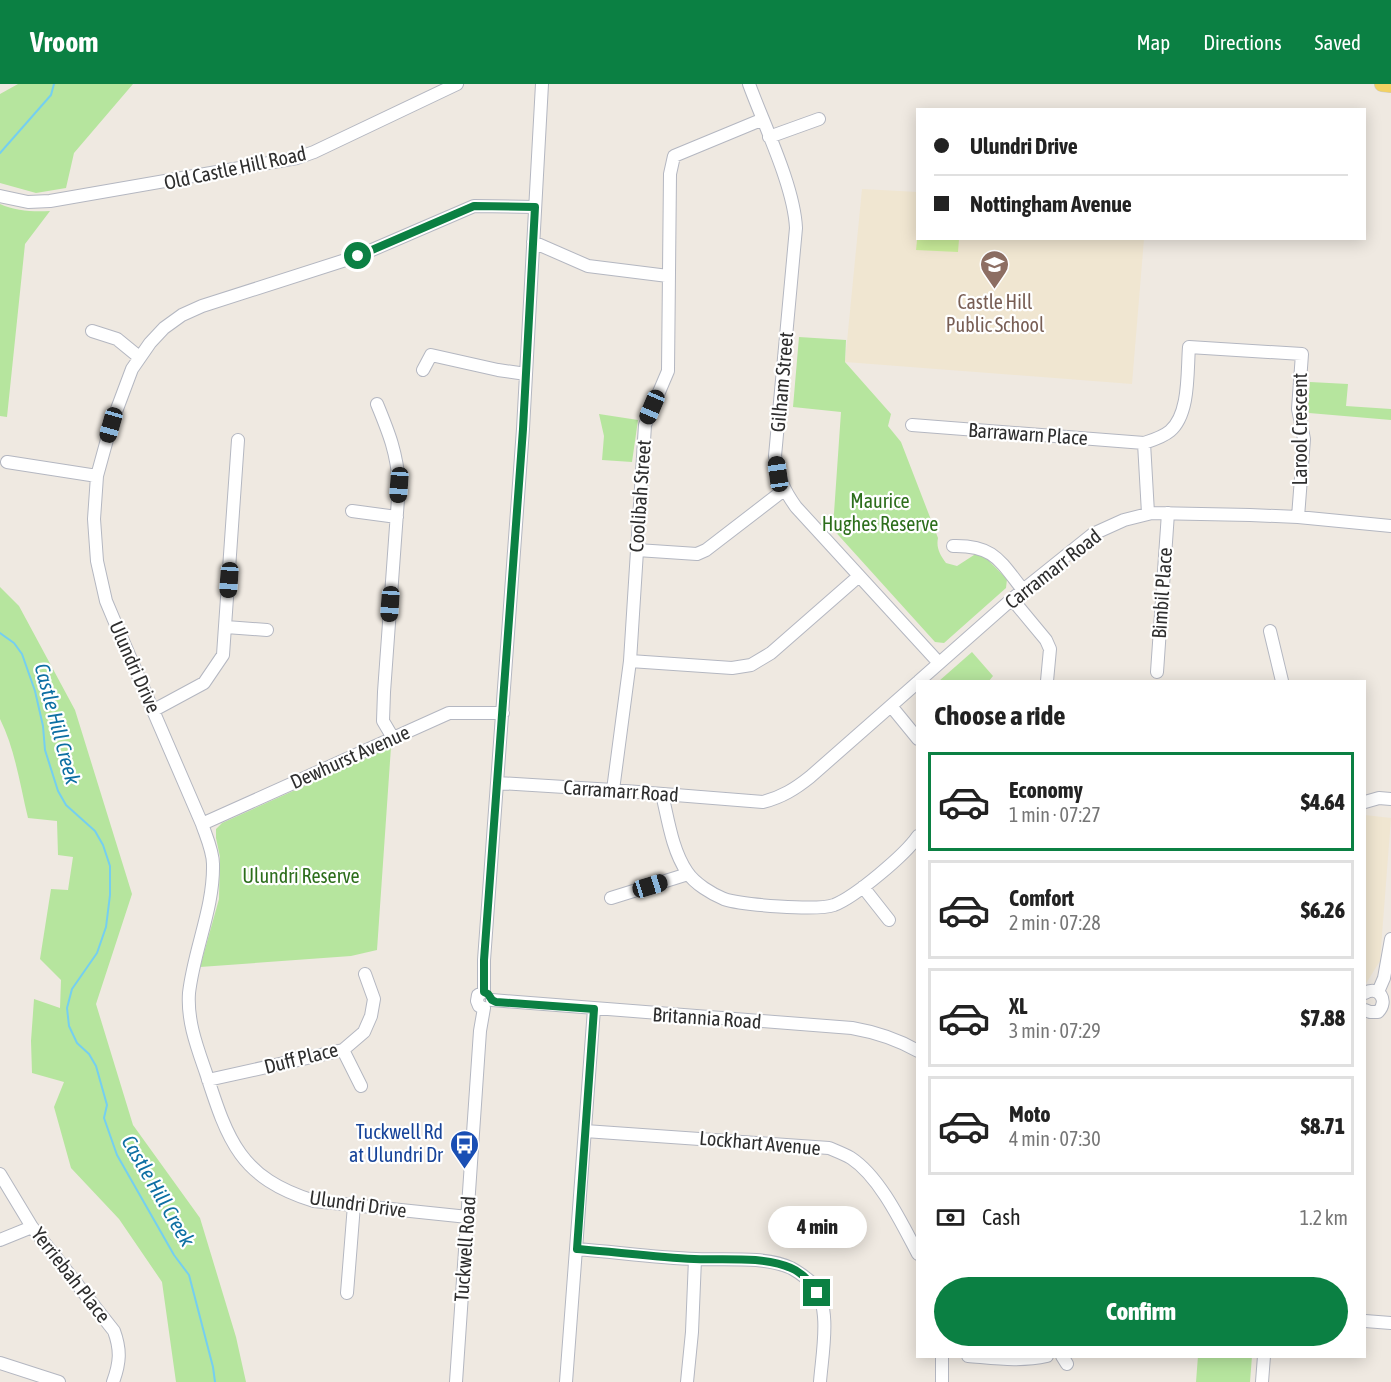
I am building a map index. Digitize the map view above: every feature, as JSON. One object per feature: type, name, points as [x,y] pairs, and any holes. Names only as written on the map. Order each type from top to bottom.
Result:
[{"type":"main road","points":[[1382,84],[1391,85]]},
{"type":"street","name":"Old Castle Hill Road","points":[[0,196],[28,202],[50,201],[297,158],[457,84]]},
{"type":"street","name":"Tuckwell Road","points":[[456,1382],[480,1031],[487,1000],[484,960],[526,374],[542,84]]},
{"type":"street","name":"Gilham Street","points":[[748,84],[795,214],[796,228],[776,456],[778,474],[784,490],[796,507],[939,663]]},
{"type":"street","points":[[769,137],[819,119]]},
{"type":"street","name":"Coolibah Street","points":[[613,790],[630,661],[645,425],[668,371],[670,174],[674,156],[761,120]]},
{"type":"street","name":"Ulundri Drive","points":[[468,1217],[354,1205],[298,1196],[281,1189],[249,1165],[228,1137],[195,1040],[190,1018],[189,997],[192,973],[209,904],[214,861],[202,824],[114,620],[101,583],[94,532],[97,476],[124,385],[139,357],[157,334],[171,322],[202,306],[358,256],[474,206],[535,207]]},
{"type":"street","points":[[533,242],[588,266],[669,276]]},
{"type":"street","points":[[92,331],[117,339],[139,357]]},
{"type":"street","name":"Larool Crescent","points":[[1144,443],[1170,432],[1180,419],[1184,403],[1189,346],[1302,354],[1298,409],[1305,439],[1298,517]]},
{"type":"street","points":[[423,370],[431,355],[526,374]]},
{"type":"street","points":[[377,404],[398,460],[399,485],[383,721],[393,738]]},
{"type":"street","name":"Barrawarn Place","points":[[912,425],[1144,443]]},
{"type":"street","points":[[154,710],[204,683],[223,655],[238,440]]},
{"type":"street","points":[[1144,443],[1148,513]]},
{"type":"street","points":[[7,462],[97,476]]},
{"type":"street","points":[[637,550],[697,554],[706,550],[784,490]]},
{"type":"street","points":[[352,511],[397,517]]},
{"type":"street","name":"Carramarr Road","points":[[919,680],[1012,599],[1093,534],[1124,520],[1148,513],[1168,513],[1298,517],[1391,526]]},
{"type":"street","name":"Bimbil Place","points":[[1157,672],[1168,513]]},
{"type":"street","points":[[953,546],[971,546],[987,550],[1023,590]]},
{"type":"street","points":[[630,661],[732,668],[751,665],[771,653],[860,576]]},
{"type":"street","points":[[1012,599],[1046,639],[1050,650],[1047,680]]},
{"type":"street","points":[[226,627],[267,630]]},
{"type":"street","points":[[1270,631],[1282,680]]},
{"type":"street","name":"Carramarr Road","points":[[498,783],[763,802],[779,798],[792,791],[916,683]]},
{"type":"street","points":[[891,706],[916,737]]},
{"type":"street","name":"Dewhurst Avenue","points":[[202,824],[449,713],[503,713]]},
{"type":"street","points":[[662,794],[680,859],[688,874],[710,892],[726,899],[810,908],[831,906],[848,899],[900,855],[916,838]]},
{"type":"street","points":[[1366,802],[1379,798],[1391,799]]},
{"type":"street","points":[[611,898],[688,874]]},
{"type":"street","points":[[863,887],[889,921]]},
{"type":"street","points":[[1366,1010],[1373,1013],[1381,1009],[1384,1000],[1371,993],[1383,978],[1391,939]]},
{"type":"street","name":"Duff Place","points":[[208,1080],[343,1050],[364,1032],[371,1016],[374,999],[365,974]]},
{"type":"street","name":"Britannia Road","points":[[487,1000],[852,1028],[898,1040],[916,1050]]},
{"type":"street","points":[[566,1382],[594,1009]]},
{"type":"street","points":[[343,1050],[361,1086]]},
{"type":"street","name":"Lockhart Avenue","points":[[585,1131],[829,1148],[850,1157],[866,1171],[915,1240]]},
{"type":"street","name":"Yerriebah Place","points":[[0,1174],[32,1227],[114,1330],[119,1345],[120,1364],[113,1382]]},
{"type":"street","points":[[347,1293],[354,1205]]},
{"type":"street","points":[[0,1240],[32,1227]]},
{"type":"street","points":[[577,1249],[695,1259],[769,1262],[791,1268],[813,1284],[824,1312],[820,1382]]},
{"type":"street","points":[[687,1382],[695,1259]]},
{"type":"street","points":[[1366,1321],[1391,1323]]},
{"type":"street","points":[[942,1358],[942,1382]]},
{"type":"street","points":[[999,1358],[1039,1358]]},
{"type":"street","points":[[1262,1382],[1264,1358]]},
{"type":"street","points":[[0,1363],[59,1382]]},
{"type":"shaded area","name":"Castle Hill Public School","points":[[862,189],[916,192],[916,240],[1144,240],[1132,384],[845,362]]},
{"type":"shaded area","points":[[1366,815],[1391,818],[1380,961],[1366,983]]},
{"type":"green space","points":[[18,84],[133,84],[74,153],[66,188],[36,193],[0,183],[0,94]]},
{"type":"green space","points":[[0,204],[25,210],[50,211],[25,244],[7,417],[0,416]]},
{"type":"green space","points":[[917,240],[959,240],[958,252],[916,250]]},
{"type":"green space","name":"Maurice Hughes Reserve","points":[[799,337],[846,340],[845,362],[891,414],[888,426],[901,442],[938,538],[939,551],[946,563],[957,566],[974,555],[982,554],[1007,579],[1006,588],[944,643],[935,642],[831,527],[841,412],[793,407]]},
{"type":"green space","points":[[1310,382],[1348,384],[1346,406],[1391,409],[1391,420],[1309,413]]},
{"type":"green space","points":[[599,414],[638,420],[632,462],[602,460],[604,436]]},
{"type":"green space","points":[[0,587],[19,606],[75,710],[132,894],[96,1004],[133,1125],[200,1218],[236,1337],[246,1382],[176,1382],[162,1282],[119,1219],[71,1168],[54,1107],[64,1082],[32,1073],[31,1041],[34,999],[60,1008],[61,980],[40,959],[51,889],[68,890],[73,857],[58,855],[57,821],[28,818],[13,755],[0,719]]},
{"type":"green space","points":[[972,652],[993,676],[990,680],[940,680]]},
{"type":"green space","name":"Ulundri Reserve","points":[[391,747],[377,950],[351,956],[200,967],[219,899],[220,857],[216,829],[222,823]]},
{"type":"green space","points":[[1198,1358],[1252,1358],[1250,1382],[1196,1382]]},
{"type":"waterway","name":"Castle Hill Creek","points":[[0,153],[51,95],[54,84]]},
{"type":"waterway","name":"Castle Hill Creek","points":[[0,633],[14,643],[22,654],[35,691],[43,726],[45,750],[58,791],[66,805],[95,831],[103,845],[110,866],[110,895],[106,927],[97,953],[72,989],[67,1008],[69,1026],[77,1043],[89,1054],[96,1066],[107,1105],[104,1118],[117,1155],[174,1255],[189,1275],[215,1382]]},
{"type":"place","name":"Castle Hill Public School","points":[[995,290]]},
{"type":"place","name":"Tuckwell Rd at Ulundri Dr","points":[[464,1170]]},
{"type":"route","points":[[358,256],[474,206],[535,207],[523,429],[484,960],[484,992],[496,1002],[594,1009],[577,1249],[695,1259],[769,1262],[791,1268],[813,1284],[817,1293]]}]
